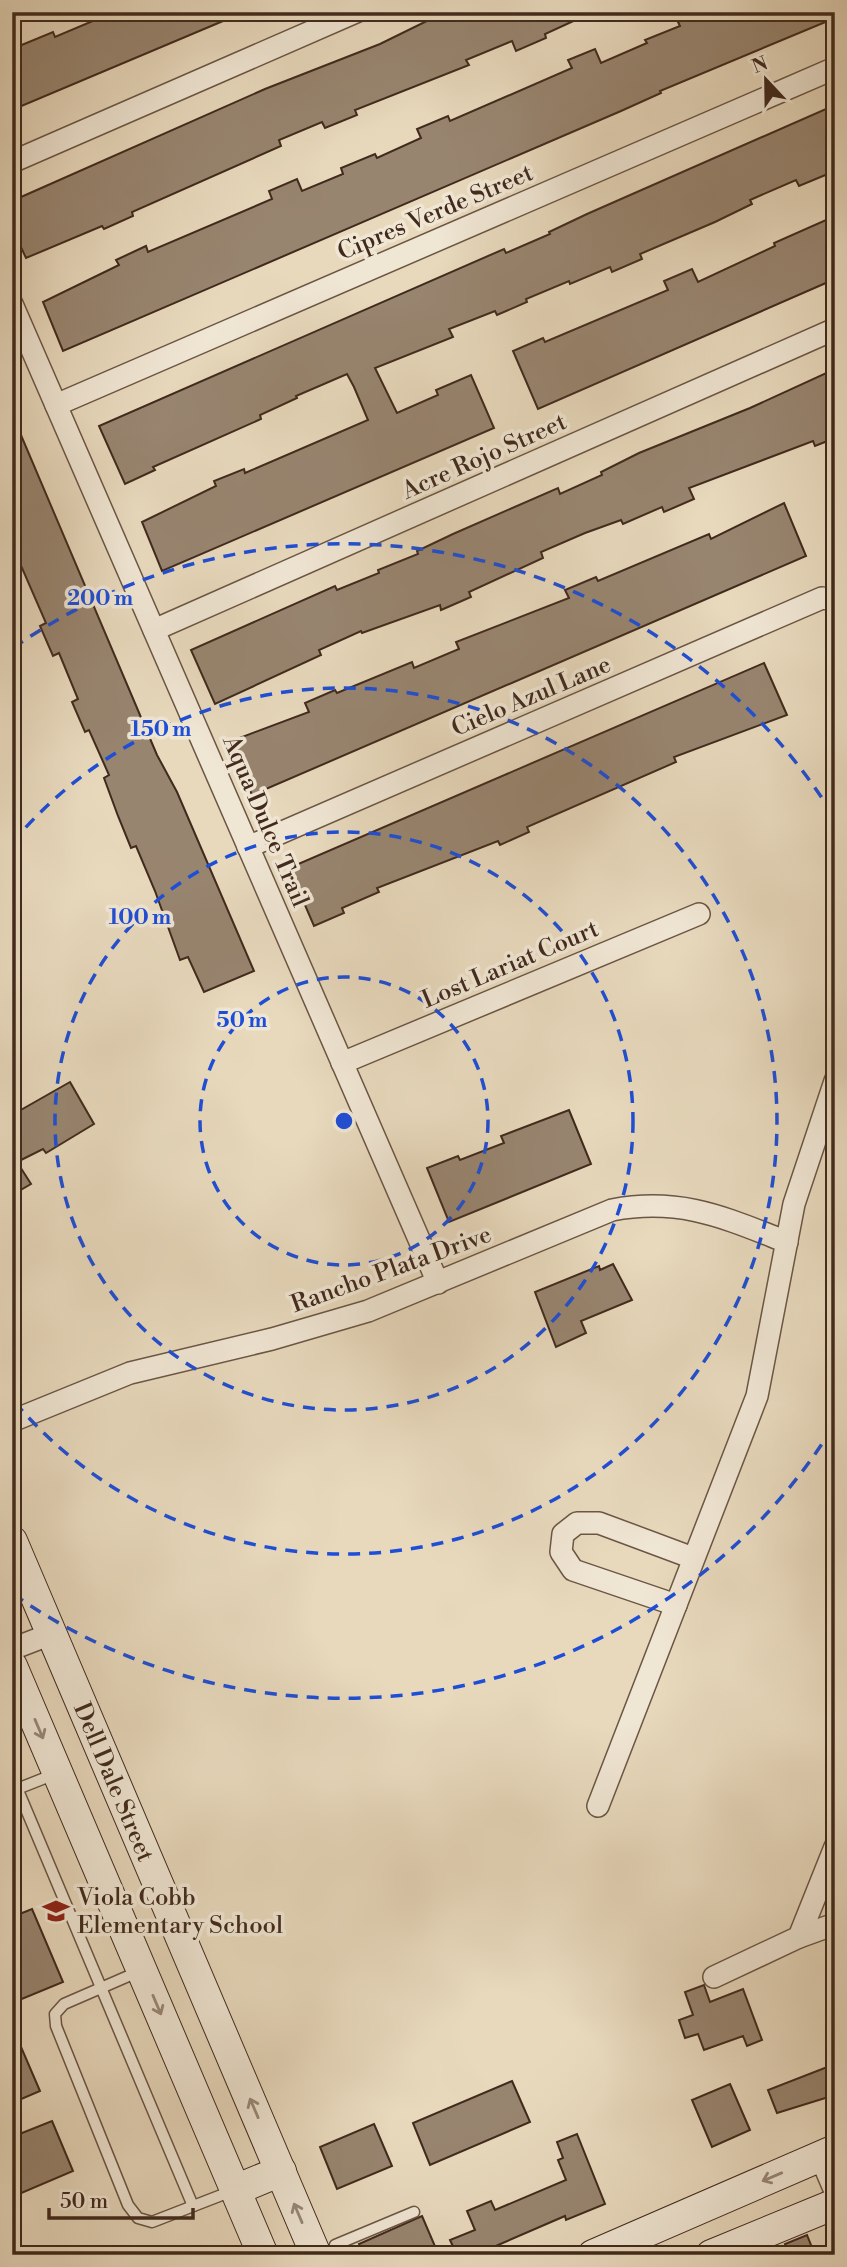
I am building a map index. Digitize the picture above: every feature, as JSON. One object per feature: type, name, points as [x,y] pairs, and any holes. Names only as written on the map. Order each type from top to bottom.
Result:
[{"type":"main road","name":"Dell Dale Street","points":[[12,1541],[316,2255]]},
{"type":"main road","name":"Dell Dale Street","points":[[12,1666],[262,2255]]},
{"type":"main road","points":[[142,1970],[186,1951]]},
{"type":"main road","points":[[593,2255],[827,2153]]},
{"type":"main road","points":[[235,2190],[281,2171]]},
{"type":"main road","points":[[711,2255],[835,2204]]},
{"type":"street","points":[[12,162],[356,12]]},
{"type":"street","name":"Cipres Verde Street","points":[[56,405],[835,68]]},
{"type":"street","name":"Aqua Dulce Trail","points":[[12,304],[438,1283]]},
{"type":"street","name":"Acre Rojo Street","points":[[154,630],[835,330]]},
{"type":"street","name":"Cielo Azul Lane","points":[[248,847],[822,598],[835,600]]},
{"type":"street","name":"Lost Lariat Court","points":[[342,1063],[699,914]]},
{"type":"street","points":[[598,1806],[757,1396],[794,1204],[835,1081]]},
{"type":"street","name":"Rancho Plata Drive","points":[[12,1421],[130,1373],[272,1339],[368,1311],[612,1210],[643,1204],[680,1206],[708,1212],[787,1242]]},
{"type":"street","points":[[676,1605],[573,1570],[561,1552],[563,1534],[577,1523],[599,1523],[692,1558]]},
{"type":"street","points":[[12,1649],[51,1634]]},
{"type":"street","points":[[799,1937],[835,1847]]},
{"type":"street","points":[[714,1977],[799,1937],[835,1924]]},
{"type":"street","points":[[827,2153],[835,2191]]},
{"type":"lane","points":[[15,1790],[58,1772]]},
{"type":"lane","points":[[12,1776],[15,1790],[102,1987],[193,2206]]},
{"type":"lane","points":[[142,1970],[64,2004],[55,2014],[56,2026],[128,2205],[138,2218],[152,2222],[235,2190]]},
{"type":"lane","points":[[339,2255],[335,2245],[414,2212]]},
{"type":"building","points":[[97,12],[242,13],[12,110],[12,49],[53,32],[55,37],[100,18]]},
{"type":"building","points":[[445,12],[593,12],[516,51],[512,41],[466,60],[469,65],[355,110],[357,115],[325,128],[322,122],[279,140],[281,146],[132,212],[133,216],[104,229],[102,226],[26,258],[20,245],[12,248],[12,201],[265,89],[380,44]]},
{"type":"building","points":[[701,12],[835,12],[835,18],[660,91],[661,93],[621,111],[63,351],[43,302],[119,265],[116,260],[146,246],[148,252],[272,199],[269,191],[297,179],[302,191],[343,174],[341,168],[375,154],[377,158],[421,138],[417,129],[448,116],[450,121],[572,68],[568,60],[595,49],[601,63],[647,43],[645,40],[680,26],[678,22]]},
{"type":"building","points":[[835,105],[835,171],[799,186],[796,180],[750,200],[752,204],[715,222],[640,254],[642,259],[612,272],[610,267],[570,284],[569,281],[497,315],[495,311],[449,329],[453,337],[375,368],[397,413],[438,395],[436,390],[471,375],[494,428],[162,571],[142,522],[216,486],[214,481],[244,469],[245,473],[368,420],[354,387],[347,374],[296,396],[297,398],[260,415],[261,419],[153,467],[155,470],[125,484],[99,426],[504,249],[506,253],[550,234],[549,232],[587,214]]},
{"type":"building","points":[[835,216],[835,279],[538,409],[513,351],[543,338],[545,342],[668,290],[664,281],[692,269],[698,282],[775,246],[774,243]]},
{"type":"building","points":[[835,369],[835,438],[815,446],[813,441],[689,488],[694,499],[664,512],[662,507],[623,524],[621,520],[585,533],[541,552],[543,558],[469,592],[471,597],[441,610],[440,605],[362,633],[361,631],[319,650],[321,655],[215,704],[191,650],[335,586],[337,590],[379,573],[378,570],[418,554],[417,551],[453,534],[558,488],[560,494],[602,475],[601,472],[639,453],[750,408]]},
{"type":"building","points":[[12,414],[157,755],[177,792],[254,971],[204,992],[188,957],[180,960],[136,846],[131,848],[118,816],[104,778],[109,775],[89,730],[85,732],[72,702],[78,699],[59,653],[53,656],[40,626],[46,623],[19,561],[12,564]]},
{"type":"building","points":[[784,503],[806,556],[252,795],[234,754],[239,752],[234,740],[309,712],[305,703],[335,690],[337,693],[412,662],[414,668],[459,649],[456,642],[569,598],[565,590],[596,577],[598,581],[709,534],[711,539]]},
{"type":"building","points":[[764,663],[787,715],[674,757],[676,762],[527,827],[529,832],[500,845],[498,841],[377,888],[379,892],[342,908],[344,913],[314,926],[289,868]]},
{"type":"building","points":[[70,1082],[94,1124],[46,1153],[43,1149],[17,1162],[31,1184],[12,1195],[12,1115]]},
{"type":"building","points":[[569,1110],[591,1164],[449,1222],[427,1168],[458,1156],[460,1160],[504,1143],[501,1136]]},
{"type":"building","points":[[613,1264],[632,1300],[581,1321],[586,1333],[556,1347],[535,1292],[599,1266],[600,1270]]},
{"type":"building","points":[[32,1909],[63,1982],[12,2003],[12,1917]]},
{"type":"building","points":[[704,1985],[710,2002],[743,1989],[762,2040],[747,2046],[743,2036],[704,2050],[698,2034],[685,2038],[679,2020],[693,2015],[685,1992]]},
{"type":"building","points":[[12,2026],[40,2091],[12,2103]]},
{"type":"building","points":[[835,2064],[835,2095],[777,2113],[768,2090]]},
{"type":"building","points":[[512,2081],[530,2122],[430,2165],[413,2123]]},
{"type":"building","points":[[730,2084],[750,2130],[712,2147],[692,2100]]},
{"type":"building","points":[[52,2121],[73,2171],[12,2197],[12,2137]]},
{"type":"building","points":[[374,2124],[392,2166],[337,2189],[320,2147]]},
{"type":"building","points":[[577,2134],[605,2204],[566,2220],[565,2216],[475,2255],[457,2255],[450,2240],[475,2230],[467,2211],[491,2201],[495,2210],[566,2180],[558,2160],[563,2158],[557,2142]]},
{"type":"building","points":[[422,2216],[437,2251],[428,2255],[364,2255],[359,2244]]},
{"type":"building","points":[[807,2235],[815,2255],[789,2255],[785,2244]]},
{"type":"place","name":"Viola Cobb Elementary School","points":[[56,1911]]}]
